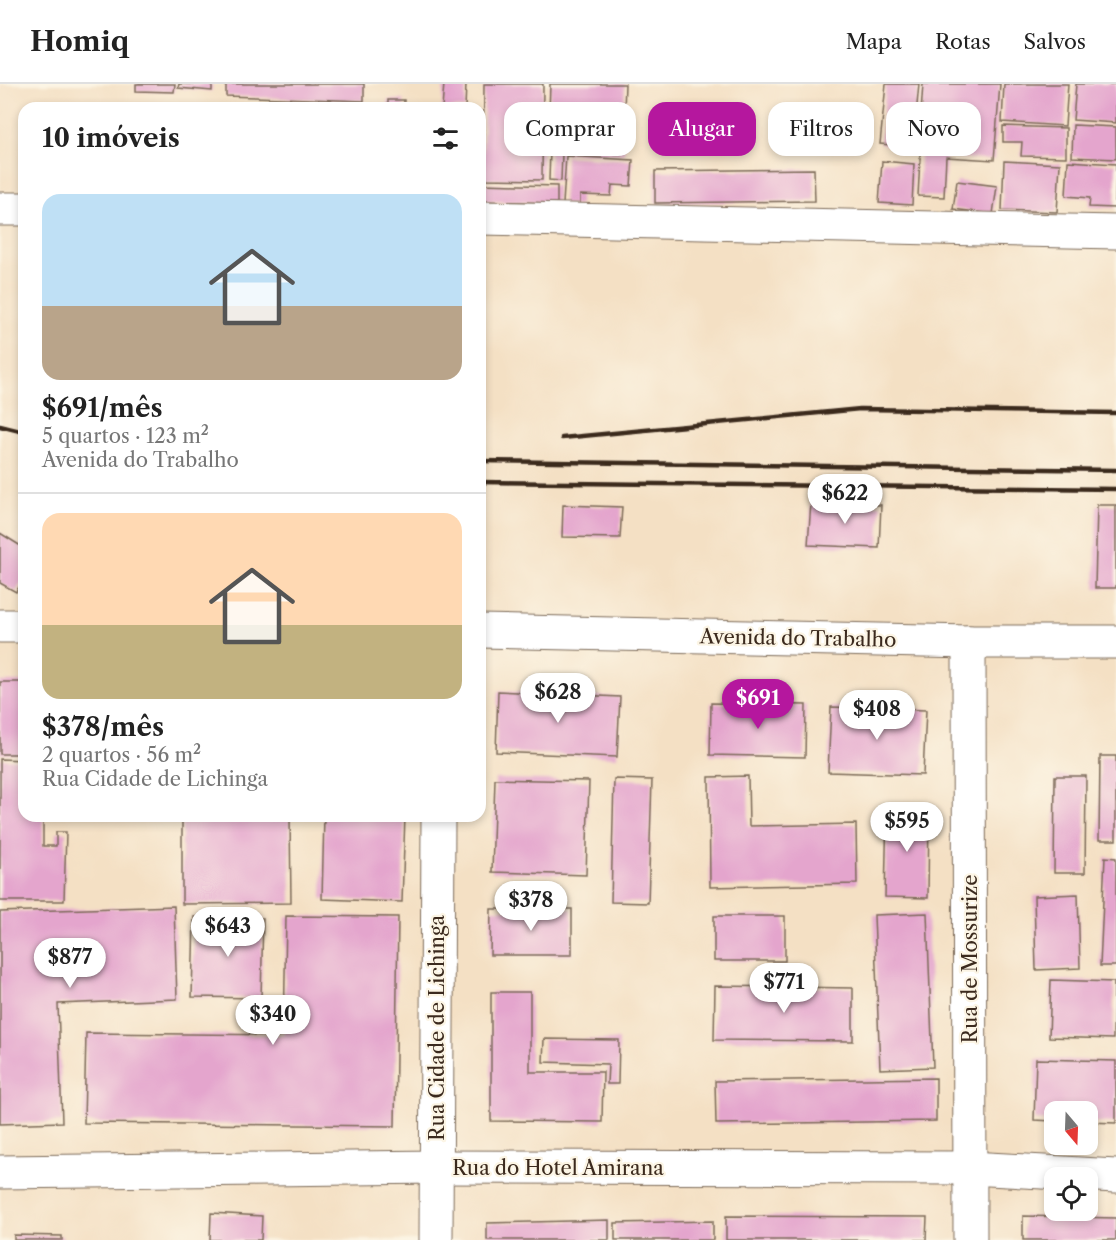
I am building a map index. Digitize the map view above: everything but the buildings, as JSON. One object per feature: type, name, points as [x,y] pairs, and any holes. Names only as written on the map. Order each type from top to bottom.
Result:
[{"type":"street","points":[[0,209],[18,209]]},
{"type":"street","points":[[486,218],[1116,232]]},
{"type":"street","points":[[0,626],[18,626]]},
{"type":"street","name":"Avenida do Trabalho","points":[[486,631],[969,642],[1116,642]]},
{"type":"street","name":"Rua de Mossurize","points":[[969,642],[970,1240]]},
{"type":"street","name":"Rua Cidade de Lichinga","points":[[436,1240],[438,822]]},
{"type":"street","name":"Rua do Hotel Amirana","points":[[0,1172],[437,1167],[970,1168],[1116,1176]]},
{"type":"railway","points":[[562,438],[860,409],[1116,413]]},
{"type":"railway","points":[[0,426],[18,430]]},
{"type":"railway","points":[[486,461],[1116,470]]},
{"type":"railway","points":[[486,482],[1116,489]]}]
